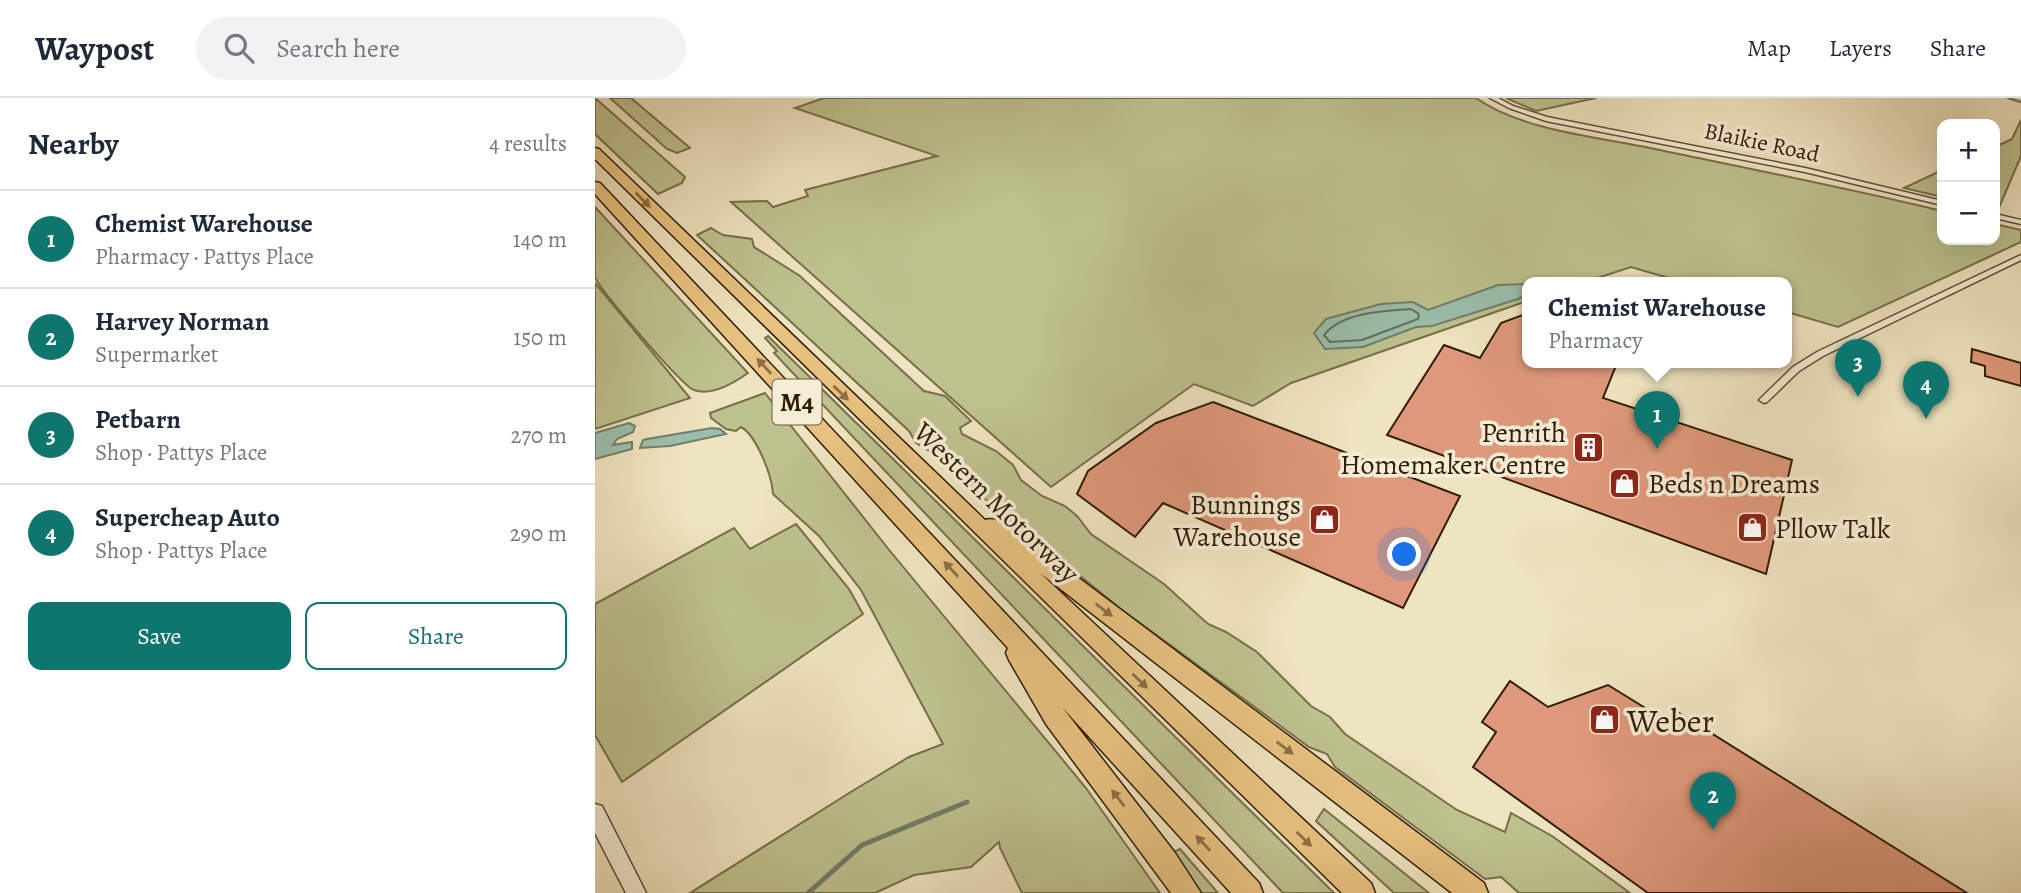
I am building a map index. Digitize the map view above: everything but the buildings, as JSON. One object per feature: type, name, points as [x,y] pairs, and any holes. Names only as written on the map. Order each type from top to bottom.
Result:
[{"type":"highway","name":"Western Motorway","points":[[595,152],[1361,893]]},
{"type":"highway","name":"M4","points":[[595,186],[1249,893]]},
{"type":"highway","points":[[950,498],[1021,546],[1474,893]]},
{"type":"highway","name":"M4","points":[[997,619],[1054,716],[1151,841],[1187,893]]},
{"type":"street","name":"Blaikie Road","points":[[1493,98],[1546,119],[1805,170],[1937,202]]},
{"type":"street","points":[[2000,217],[2021,222]]},
{"type":"street","points":[[1764,400],[1796,369],[1820,354],[2021,257]]},
{"type":"street","points":[[595,813],[636,893]]},
{"type":"shaded area","points":[[595,98],[685,177],[682,183],[658,194],[595,134]]},
{"type":"shaded area","points":[[610,98],[631,98],[690,148],[677,153],[667,149]]},
{"type":"shaded area","points":[[824,98],[1476,98],[1516,118],[1562,131],[1763,171],[1937,210],[1937,245],[2000,245],[2000,225],[2021,230],[2021,242],[1838,327],[1792,313],[1792,277],[1665,277],[1631,267],[1600,277],[1522,277],[1522,303],[1291,383],[1253,406],[1194,384],[1051,487],[731,202],[767,201],[773,207],[808,196],[805,190],[937,156],[795,108]]},
{"type":"shaded area","points":[[1506,98],[1596,98],[1536,111]]},
{"type":"shaded area","points":[[2021,120],[2021,156],[2000,205],[2000,145],[2012,139]]},
{"type":"shaded area","points":[[1937,172],[1937,196],[1904,188]]},
{"type":"shaded area","points":[[595,207],[748,373],[722,388],[694,390],[659,356],[595,277]]},
{"type":"shaded area","points":[[711,228],[723,235],[752,239],[754,247],[800,276],[924,391],[945,396],[971,421],[960,428],[962,434],[996,451],[1013,465],[1021,480],[1042,496],[1065,506],[1091,534],[1164,584],[1208,624],[1257,652],[1311,706],[1330,717],[1345,734],[1457,810],[1505,832],[1511,813],[1552,836],[1630,893],[1519,893],[1501,877],[1485,879],[1335,767],[1327,754],[1309,747],[1121,609],[981,496],[947,461],[916,443],[909,431],[697,235]]},
{"type":"shaded area","points":[[595,283],[690,398],[595,429]]},
{"type":"shaded area","points":[[768,336],[1334,893],[1283,893],[774,353],[777,351],[765,338]]},
{"type":"shaded area","points":[[765,393],[890,551],[1086,788],[1160,893],[1022,893],[999,842],[971,867],[914,875],[875,893],[690,893],[909,757],[943,744],[861,590],[819,536],[773,494],[762,456],[747,431],[741,427],[736,431],[726,429],[711,418],[710,413]]},
{"type":"shaded area","points":[[796,524],[849,589],[863,614],[622,782],[595,735],[595,604],[734,528],[750,549]]},
{"type":"shaded area","points":[[1324,809],[1429,893],[1394,893],[1316,821]]},
{"type":"shaded area","points":[[1180,849],[1218,893],[1197,893],[1173,852]]},
{"type":"water","points":[[1522,284],[1522,297],[1432,326],[1416,327],[1363,347],[1325,349],[1314,333],[1326,319],[1381,304],[1413,302],[1428,310],[1498,285]]},
{"type":"water","points":[[629,423],[635,426],[633,432],[617,439],[613,445],[632,442],[632,449],[595,459],[595,433]]},
{"type":"water","points":[[712,428],[720,429],[726,434],[670,446],[640,448],[643,440]]},
{"type":"waterway","points":[[2008,98],[2021,102]]},
{"type":"waterway","points":[[808,893],[862,845],[967,802]]},
{"type":"place","name":"Petbarn","points":[[1858,397]]},
{"type":"place","name":"Supercheap Auto","points":[[1926,419]]},
{"type":"place","name":"Penrith Homemaker Centre","points":[[1589,448]]},
{"type":"place","name":"Chemist Warehouse","points":[[1657,449]]},
{"type":"place","name":"Beds n Dreams","points":[[1625,483]]},
{"type":"place","name":"Bunnings Warehouse","points":[[1324,520]]},
{"type":"place","name":"Pllow Talk","points":[[1752,528]]},
{"type":"place","name":"Weber","points":[[1604,720]]},
{"type":"place","name":"Harvey Norman","points":[[1713,830]]}]
